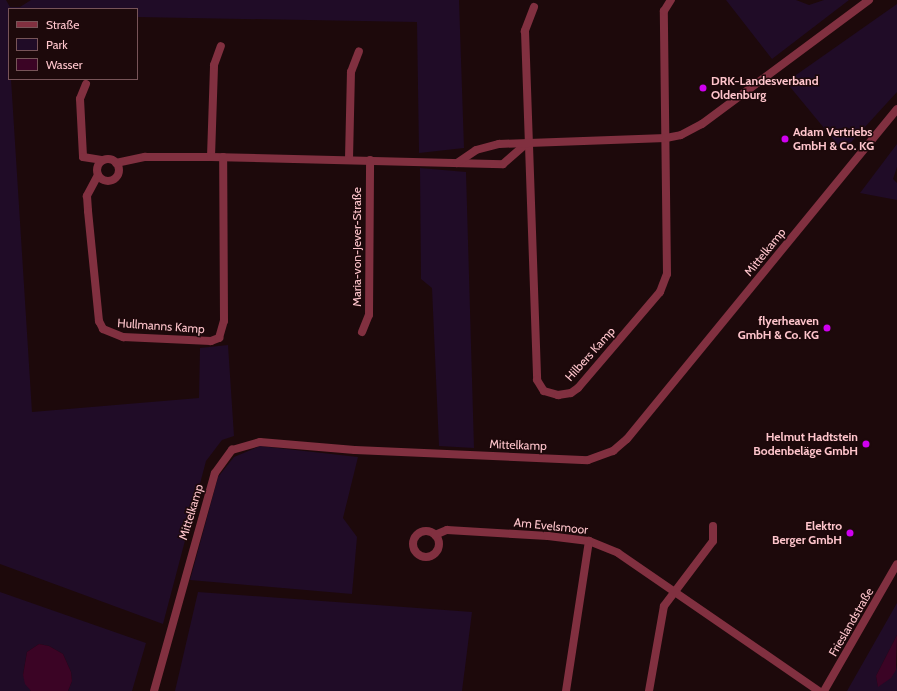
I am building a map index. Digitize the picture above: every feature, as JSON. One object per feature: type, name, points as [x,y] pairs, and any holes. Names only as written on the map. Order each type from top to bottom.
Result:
[{"type":"street","points":[[666,138],[664,11],[671,0]]},
{"type":"street","points":[[457,163],[476,150],[491,146],[528,142],[666,138],[681,135],[702,124],[869,0]]},
{"type":"street","points":[[528,142],[525,30],[534,7]]},
{"type":"street","points":[[211,157],[214,65],[221,46]]},
{"type":"street","points":[[349,159],[350,72],[359,51]]},
{"type":"street","points":[[86,84],[80,99],[83,157],[116,163],[145,157],[223,157],[503,164],[528,142]]},
{"type":"street","name":"Mittelkamp","points":[[154,691],[215,473],[232,450],[260,442],[355,450],[588,460],[613,451],[627,439],[897,109]]},
{"type":"street","name":"Hilbers Kamp","points":[[528,142],[537,380],[544,391],[558,395],[571,393],[578,388],[660,292],[665,282],[668,255],[666,138]]},
{"type":"street","name":"Hullmanns Kamp","points":[[98,175],[87,196],[99,321],[103,329],[123,337],[211,341],[218,338],[224,321],[223,157]]},
{"type":"street","points":[[104,160],[99,165],[98,175],[103,180],[114,179],[118,169],[116,163]]},
{"type":"street","name":"Maria-von-Jever-Straße","points":[[362,332],[369,315],[370,160]]},
{"type":"street","points":[[649,691],[664,606],[713,541],[714,526]]},
{"type":"street","name":"Am Evelsmoor","points":[[435,535],[447,530],[589,541],[618,553],[819,691]]},
{"type":"street","points":[[566,691],[589,541]]},
{"type":"street","name":"Frieslandstraße","points":[[824,691],[897,564]]},
{"type":"green space","points":[[0,0],[6,0],[10,7],[20,7],[31,0],[459,0],[464,148],[419,153],[417,22],[138,17],[138,8],[8,8],[8,80],[11,80],[32,412],[199,398],[200,348],[228,345],[234,436],[222,440],[206,461],[163,624],[0,564]]},
{"type":"green space","points":[[726,0],[796,0],[809,5],[824,0],[849,0],[772,59]]},
{"type":"green space","points":[[897,4],[897,92],[843,151],[786,82]]},
{"type":"green space","points":[[897,144],[897,167],[893,179],[897,183],[897,200],[860,193]]},
{"type":"green space","points":[[420,168],[466,172],[474,448],[439,446],[432,288],[421,279]]},
{"type":"green space","points":[[260,446],[358,457],[343,518],[357,537],[352,594],[190,580],[218,477],[234,457]]},
{"type":"green space","points":[[0,592],[146,643],[132,691],[68,691],[72,681],[71,672],[63,654],[49,646],[39,644],[27,652],[23,675],[31,691],[0,691]]},
{"type":"green space","points":[[198,592],[472,612],[462,691],[175,691]]},
{"type":"green space","points":[[897,603],[897,635],[876,676],[878,686],[896,670],[897,664],[897,691],[847,691]]},
{"type":"water","points":[[897,635],[896,670],[891,678],[878,687],[876,676]]},
{"type":"water","points":[[39,644],[49,646],[63,654],[71,672],[72,681],[68,691],[31,691],[25,684],[23,675],[27,652]]},
{"type":"place","name":"DRK-Landesverband Oldenburg","points":[[703,88]]},
{"type":"place","name":"Adam Vertriebs GmbH & Co. KG","points":[[785,139]]},
{"type":"place","name":"flyerheaven GmbH & Co. KG","points":[[827,328]]},
{"type":"place","name":"Helmut Hadtstein Bodenbeläge GmbH","points":[[866,444]]},
{"type":"place","name":"Elektro Berger GmbH","points":[[850,533]]}]
